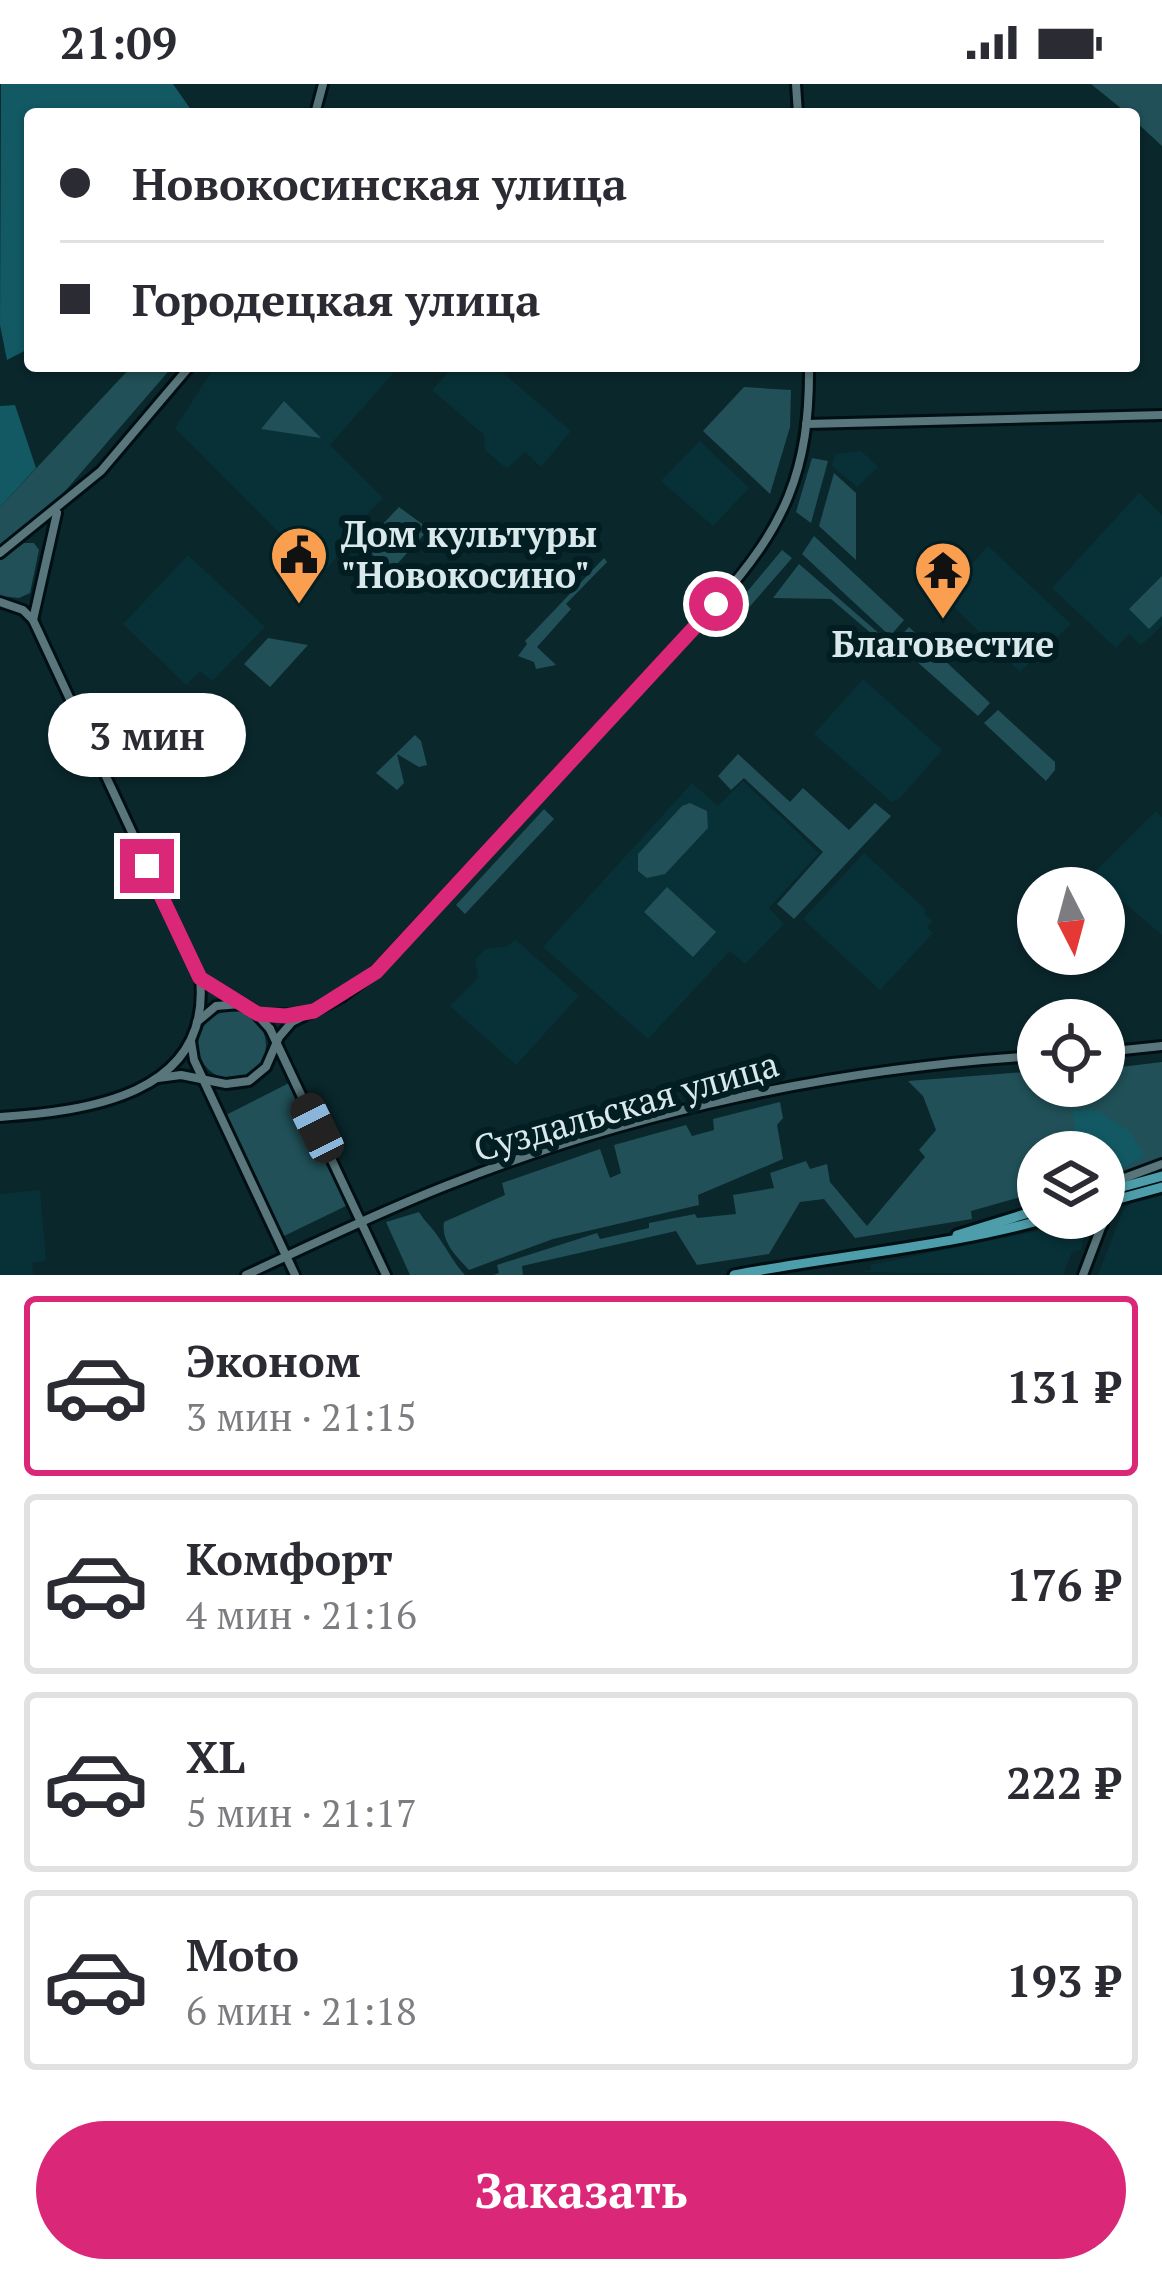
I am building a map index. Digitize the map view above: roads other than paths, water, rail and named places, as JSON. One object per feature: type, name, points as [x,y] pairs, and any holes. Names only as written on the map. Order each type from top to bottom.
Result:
[{"type":"main road","points":[[1125,1186],[1162,1171]]},
{"type":"main road","points":[[1125,1194],[1162,1186]]},
{"type":"main road","points":[[941,1240],[1017,1216]]},
{"type":"main road","points":[[734,1275],[981,1237],[1017,1227]]},
{"type":"street","points":[[0,553],[112,459],[185,372]]},
{"type":"street","points":[[158,1078],[173,1075],[234,1085],[249,1081],[269,1060],[287,1027],[376,972],[750,566],[787,502],[806,424],[809,372]]},
{"type":"street","points":[[806,424],[1162,415]]},
{"type":"street","points":[[33,620],[53,520],[65,502]]},
{"type":"street","points":[[18,539],[38,538],[45,547],[44,562]]},
{"type":"street","points":[[0,602],[26,603],[37,592]]},
{"type":"street","points":[[0,602],[19,608],[33,620],[200,978],[190,1047],[295,1275]]},
{"type":"street","points":[[200,978],[255,1011],[270,1029],[386,1275]]},
{"type":"street","points":[[0,1117],[108,1103],[158,1078],[175,1064],[204,1014],[216,1006],[232,1003],[286,1016],[314,1011]]},
{"type":"street","points":[[269,1060],[270,1029]]},
{"type":"street","points":[[1125,1050],[1162,1046]]},
{"type":"street","name":"Суздальская улица","points":[[246,1275],[471,1177],[681,1112],[833,1079],[1017,1058]]},
{"type":"street","points":[[197,1066],[218,1083]]},
{"type":"street","points":[[1125,1179],[1162,1171]]},
{"type":"street","points":[[1083,1275],[1095,1239]]},
{"type":"place","name":"Дом культуры \"Новокосино\"","points":[[299,606]]},
{"type":"place","name":"Благовестие","points":[[943,621]]}]
